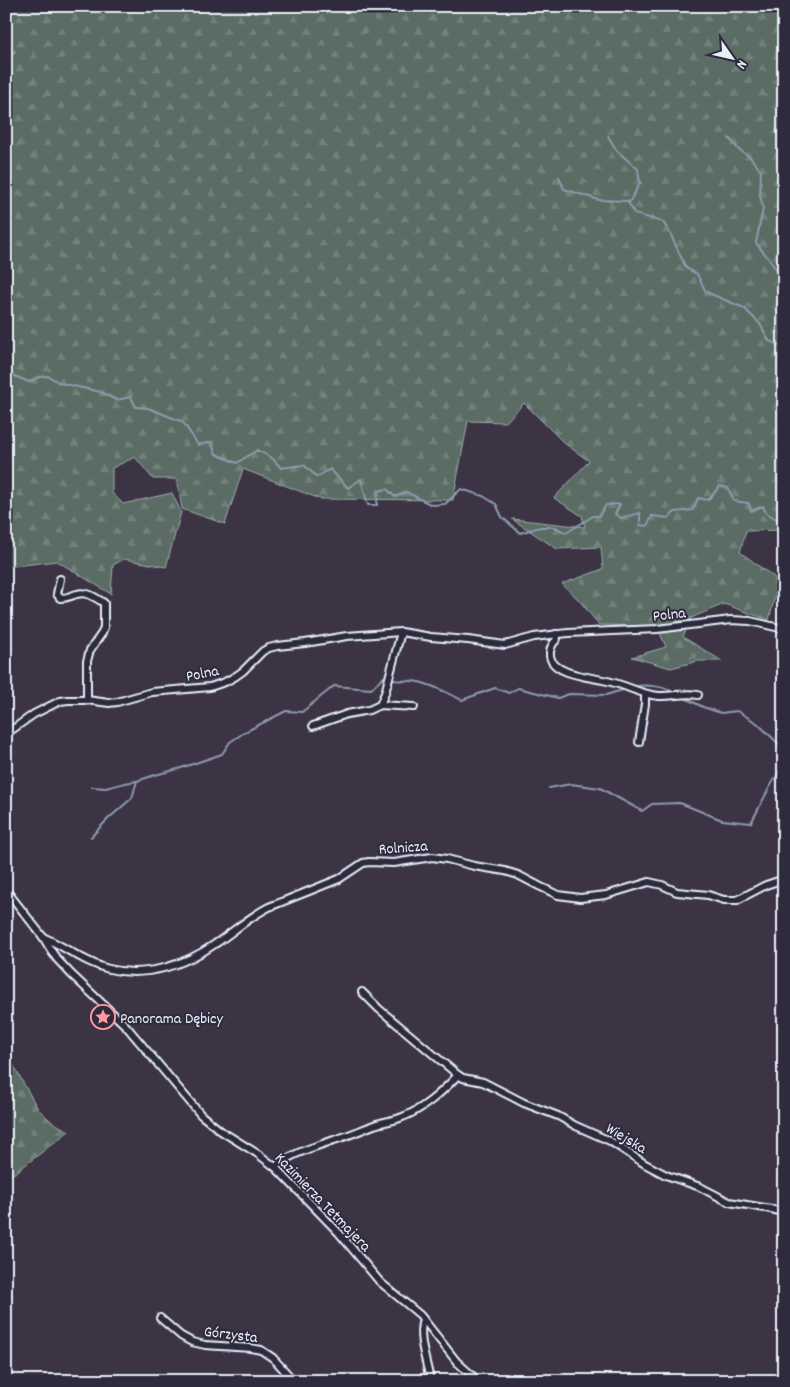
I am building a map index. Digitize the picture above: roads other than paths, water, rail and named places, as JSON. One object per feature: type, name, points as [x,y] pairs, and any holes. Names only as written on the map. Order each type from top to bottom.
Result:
[{"type":"street","points":[[60,579],[57,594],[60,598],[68,598],[78,593],[88,594],[104,603],[104,627],[90,650],[87,661],[87,700]]},
{"type":"street","name":"Polna","points":[[6,734],[48,706],[68,700],[117,702],[152,692],[210,687],[236,676],[263,651],[277,646],[347,636],[401,632],[505,646],[534,637],[556,634],[657,628],[737,620],[784,629]]},
{"type":"street","points":[[380,705],[401,632]]},
{"type":"street","points":[[556,634],[557,640],[552,644],[550,658],[558,668],[583,676],[625,685],[646,694],[661,696],[698,695]]},
{"type":"street","points":[[639,742],[646,694]]},
{"type":"street","points":[[313,726],[380,705],[414,707]]},
{"type":"street","name":"Rolnicza","points":[[43,937],[80,957],[109,969],[132,972],[157,970],[201,953],[269,907],[339,879],[363,863],[369,862],[388,864],[432,858],[447,859],[518,874],[558,895],[580,898],[606,895],[649,882],[662,885],[676,892],[708,895],[724,900],[737,900],[784,879]]},
{"type":"street","name":"Kazimierza Tetmajera","points":[[6,890],[63,965],[126,1026],[201,1115],[221,1131],[275,1167],[339,1233],[380,1282],[423,1319],[457,1362],[478,1381]]},
{"type":"street","name":"Wiejska","points":[[362,992],[458,1075],[483,1082],[524,1103],[558,1116],[610,1141],[666,1175],[700,1187],[729,1202],[784,1213]]},
{"type":"street","points":[[275,1167],[311,1148],[373,1125],[406,1116],[440,1093],[458,1075]]},
{"type":"street","name":"Górzysta","points":[[160,1318],[181,1336],[192,1342],[261,1350],[273,1358],[294,1381]]},
{"type":"street","points":[[423,1319],[421,1326],[422,1342],[430,1381]]},
{"type":"waterway","points":[[6,59],[15,51]]},
{"type":"waterway","points":[[608,136],[617,151],[638,169],[640,183],[629,203]]},
{"type":"waterway","points":[[729,138],[738,149],[750,157],[761,171],[760,195],[763,208],[756,243],[784,281]]},
{"type":"waterway","points":[[559,177],[564,189],[599,200],[627,201],[635,214],[663,222],[686,268],[697,274],[706,292],[744,308],[760,324],[769,341],[784,347]]},
{"type":"waterway","points":[[6,240],[12,229],[8,196]]},
{"type":"waterway","points":[[6,379],[12,375],[29,382],[39,377],[48,376],[60,383],[101,392],[116,400],[131,397],[136,407],[148,408],[183,422],[198,445],[211,442],[216,454],[237,463],[257,450],[273,459],[281,468],[304,465],[317,477],[330,469],[348,488],[361,479],[368,505],[377,505],[378,491],[387,489],[395,497],[406,492],[432,505],[445,504],[461,489],[483,496],[496,504],[502,517],[520,533],[540,527],[555,527],[566,533],[593,516],[599,516],[606,505],[620,504],[615,514],[621,518],[640,513],[640,525],[647,526],[652,516],[668,518],[675,512],[693,510],[698,498],[708,500],[720,486],[728,488],[734,501],[748,503],[751,511],[763,506],[766,513],[778,520],[784,509]]},
{"type":"waterway","points":[[91,837],[132,798],[137,781],[222,754],[230,742],[245,732],[286,711],[302,712],[334,686],[371,689],[384,677],[387,678]]},
{"type":"waterway","points":[[391,679],[424,683],[462,700],[495,688],[509,693],[518,688],[558,698],[569,694],[606,695],[626,689]]},
{"type":"waterway","points":[[633,687],[654,686],[674,692]]},
{"type":"waterway","points":[[683,697],[721,713],[737,711],[757,723],[784,749]]},
{"type":"waterway","points":[[549,788],[571,784],[600,788],[642,811],[652,804],[680,803],[722,820],[751,823],[770,786],[784,765]]},
{"type":"waterway","points":[[92,787],[106,788],[137,781]]},
{"type":"place","name":"Panorama Dębicy","points":[[103,1017]]}]
